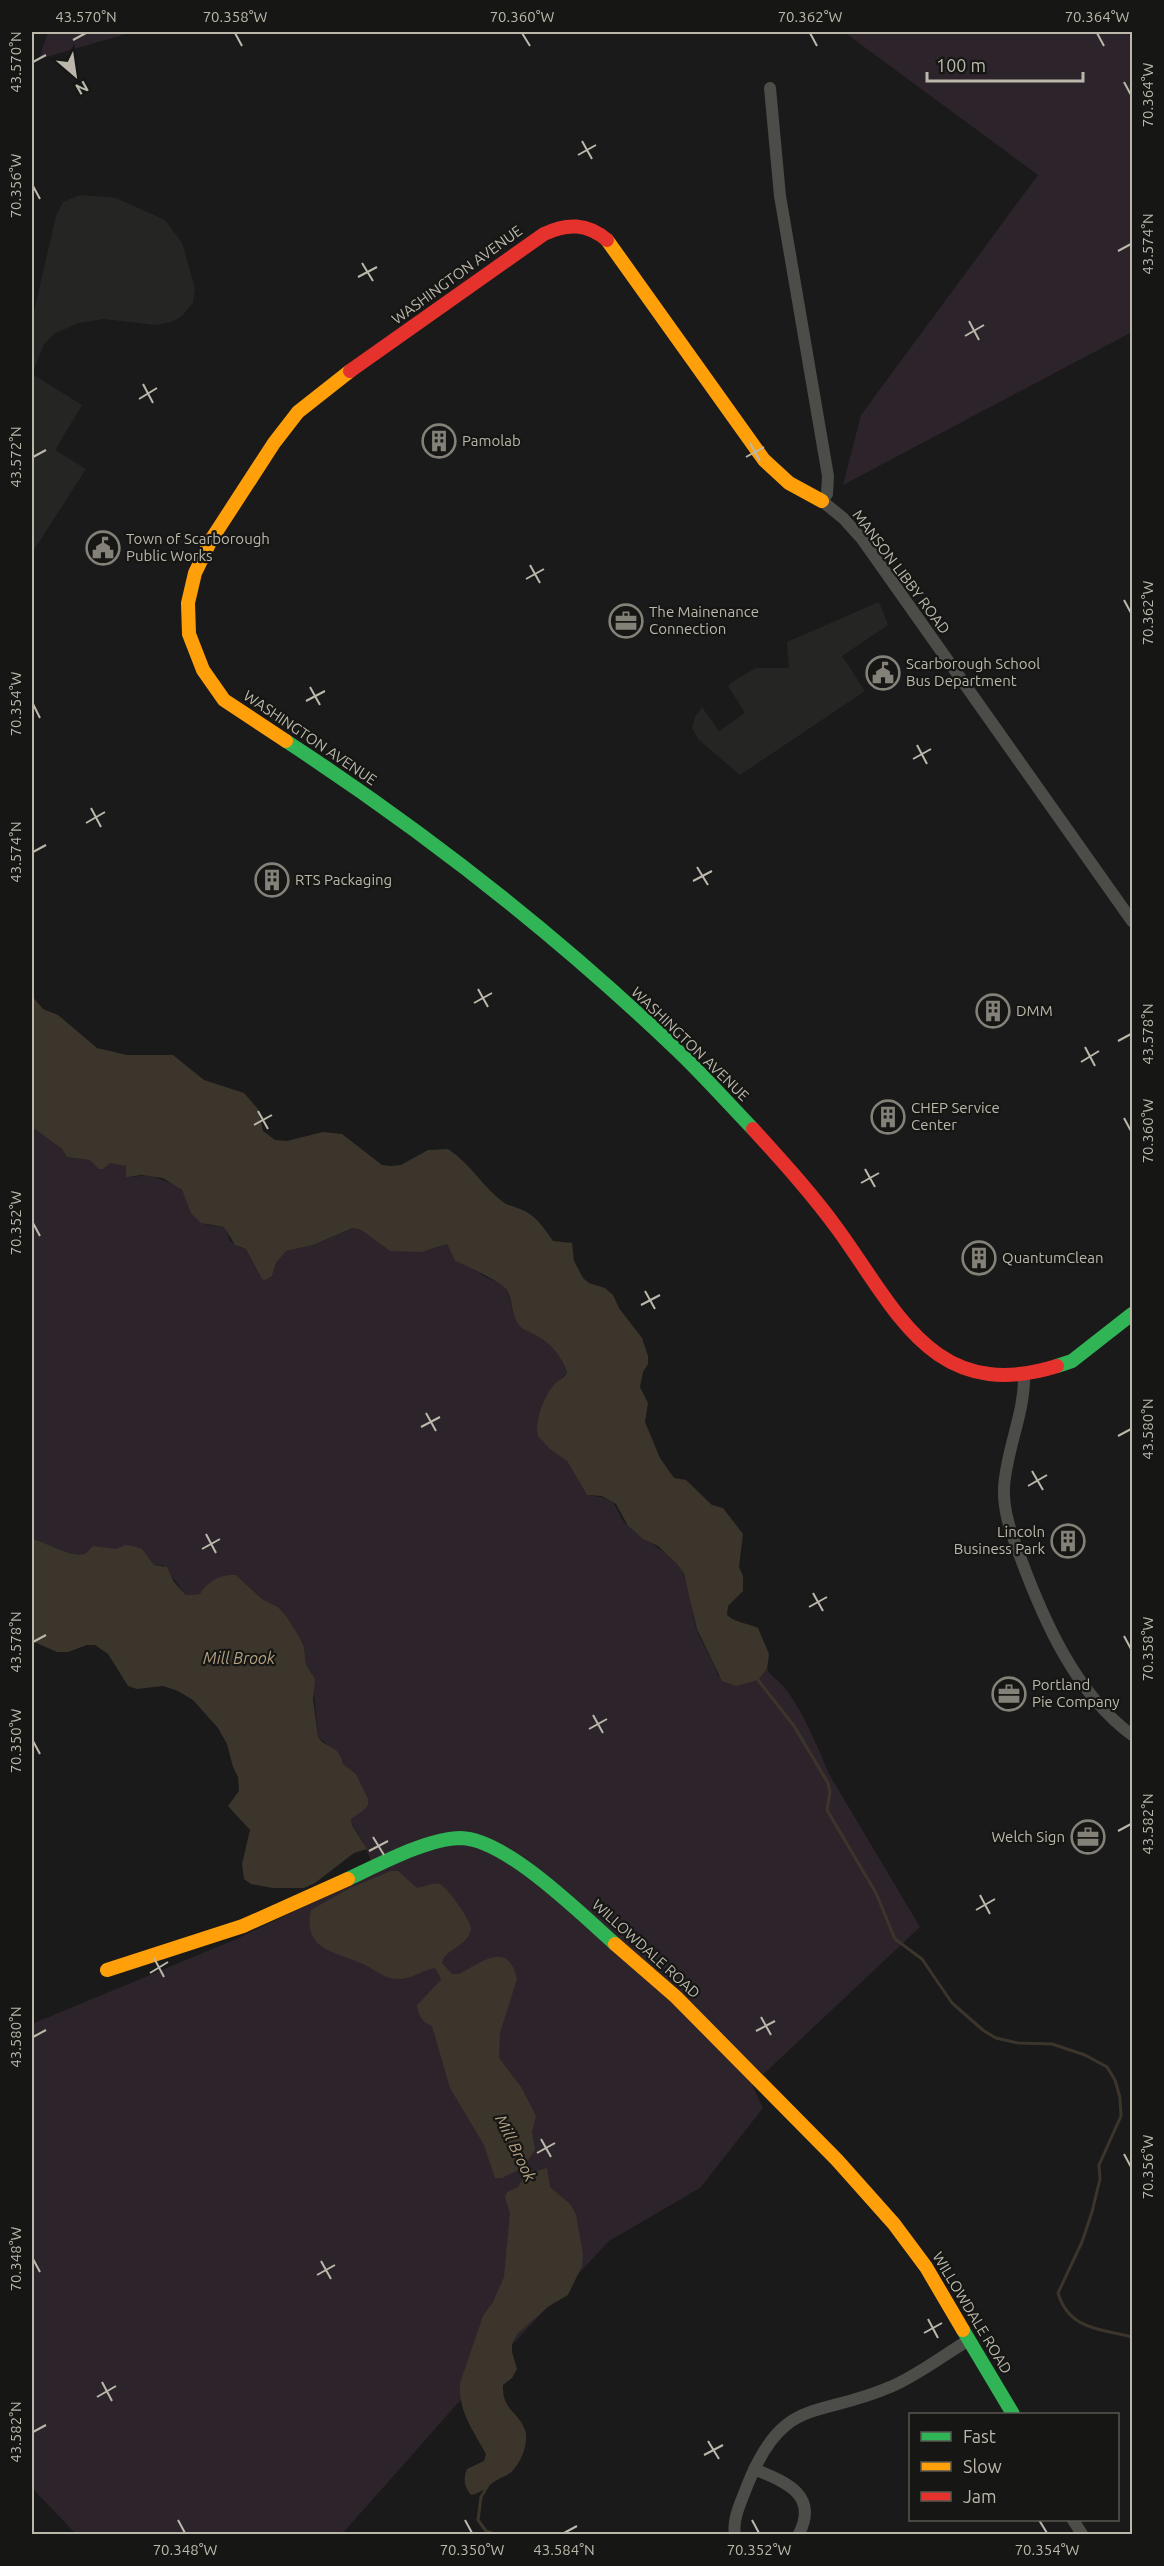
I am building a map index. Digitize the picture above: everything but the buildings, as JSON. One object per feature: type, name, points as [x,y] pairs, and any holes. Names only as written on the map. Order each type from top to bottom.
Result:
[{"type":"street","points":[[770,88],[780,196],[828,476],[829,488],[822,501]]},
{"type":"street","name":"WASHINGTON AVENUE","points":[[822,501],[784,479],[764,460],[611,244],[588,227],[563,226],[533,240],[322,391],[298,412],[255,471],[199,562],[190,592],[189,634],[208,679],[230,704],[344,779],[452,858],[573,957],[678,1052],[746,1121],[798,1179],[838,1230],[901,1322],[920,1342],[940,1356],[966,1368],[993,1374],[1023,1375],[1048,1370],[1072,1361],[1132,1314]]},
{"type":"street","name":"MANSON LIBBY ROAD","points":[[822,501],[843,518],[868,548],[1132,921]]},
{"type":"street","points":[[1023,1375],[1024,1392],[1004,1485],[1007,1521],[1038,1604],[1058,1642],[1101,1706],[1132,1735]]},
{"type":"street","name":"WILLOWDALE ROAD","points":[[107,1970],[243,1926],[404,1854],[435,1843],[461,1838],[491,1846],[525,1868],[587,1917],[676,1997],[755,2075],[894,2224],[926,2267],[1012,2413]]},
{"type":"street","points":[[735,2535],[738,2510],[754,2469],[773,2436],[794,2419],[821,2407],[891,2387],[969,2340]]},
{"type":"street","points":[[754,2469],[786,2483],[800,2496],[806,2513],[799,2535]]},
{"type":"street","points":[[1074,2521],[1082,2535]]},
{"type":"shaded area","points":[[48,32],[133,32],[39,59]]},
{"type":"shaded area","points":[[844,32],[1132,32],[1132,332],[843,485],[861,415],[1038,175]]},
{"type":"shaded area","points":[[80,195],[116,198],[165,220],[182,243],[195,288],[193,303],[182,316],[171,322],[155,325],[104,319],[78,323],[54,334],[44,344],[32,374],[32,320],[56,216],[63,202]]},
{"type":"shaded area","points":[[32,374],[82,405],[55,450],[86,469],[32,553]]},
{"type":"shaded area","points":[[879,602],[888,625],[842,656],[865,691],[740,775],[698,739],[692,728],[695,717],[702,707],[719,731],[745,713],[728,686],[737,679],[756,668],[789,668],[787,642]]},
{"type":"shaded area","points":[[32,1127],[62,1149],[67,1157],[91,1160],[103,1169],[109,1163],[124,1164],[132,1177],[150,1175],[178,1186],[186,1196],[187,1202],[207,1225],[225,1227],[230,1241],[246,1249],[262,1278],[272,1276],[276,1263],[286,1251],[313,1245],[354,1228],[361,1230],[390,1251],[430,1250],[447,1244],[455,1261],[468,1265],[504,1286],[508,1292],[514,1316],[523,1328],[540,1337],[562,1356],[567,1372],[551,1391],[537,1421],[567,1461],[587,1495],[612,1502],[630,1528],[666,1554],[682,1571],[688,1587],[697,1630],[718,1676],[758,1680],[767,1669],[783,1686],[809,1728],[829,1774],[920,1927],[752,2085],[763,2108],[700,2188],[609,2241],[457,2404],[342,2534],[76,2534],[32,2488],[32,2024],[234,1940],[376,1872],[352,1824],[351,1818],[364,1810],[350,1772],[343,1764],[341,1757],[318,1737],[312,1673],[306,1664],[304,1647],[287,1617],[278,1607],[262,1599],[236,1575],[200,1594],[186,1595],[163,1565],[154,1565],[139,1549],[130,1547],[111,1549],[93,1546],[81,1555],[32,1539]]},
{"type":"water","points":[[32,996],[43,1009],[58,1015],[97,1048],[127,1055],[173,1055],[204,1080],[244,1093],[258,1109],[263,1131],[275,1140],[287,1141],[323,1132],[342,1134],[382,1165],[391,1166],[401,1165],[428,1150],[448,1149],[503,1202],[535,1218],[553,1241],[572,1243],[574,1261],[583,1278],[589,1283],[605,1288],[613,1295],[619,1308],[642,1338],[648,1356],[648,1364],[643,1372],[640,1387],[648,1403],[645,1422],[660,1458],[674,1478],[686,1480],[712,1505],[723,1508],[743,1534],[739,1567],[743,1576],[743,1591],[728,1606],[727,1615],[758,1628],[769,1654],[767,1669],[758,1680],[736,1686],[722,1681],[697,1629],[684,1574],[677,1564],[658,1546],[643,1539],[628,1526],[616,1504],[602,1496],[587,1495],[567,1461],[550,1449],[538,1436],[539,1415],[545,1400],[567,1372],[553,1348],[518,1324],[509,1295],[504,1287],[455,1261],[447,1244],[422,1252],[390,1251],[361,1230],[353,1228],[313,1245],[286,1251],[276,1263],[272,1276],[265,1280],[262,1279],[246,1249],[235,1245],[224,1227],[201,1223],[191,1213],[182,1190],[163,1178],[142,1175],[126,1177],[126,1166],[110,1163],[103,1169],[99,1169],[90,1160],[67,1157],[62,1149],[32,1127]]},
{"type":"water","name":"Mill Brook","points":[[32,1539],[81,1555],[93,1546],[116,1549],[125,1545],[133,1546],[142,1549],[154,1565],[167,1567],[174,1582],[186,1595],[200,1594],[206,1585],[215,1579],[236,1575],[262,1599],[278,1607],[300,1638],[304,1647],[306,1664],[315,1679],[313,1699],[318,1737],[336,1750],[343,1764],[356,1774],[368,1799],[368,1805],[364,1810],[351,1819],[352,1825],[367,1849],[354,1853],[315,1883],[304,1888],[273,1888],[251,1884],[244,1879],[242,1864],[250,1830],[228,1806],[239,1791],[238,1777],[227,1744],[218,1728],[193,1700],[178,1691],[163,1686],[137,1689],[128,1686],[108,1654],[95,1645],[87,1645],[68,1652],[57,1652],[32,1641]]},
{"type":"water","name":"Mill Brook","points":[[391,1871],[398,1871],[417,1888],[440,1884],[463,1912],[470,1925],[470,1934],[446,1955],[442,1963],[452,1974],[459,1974],[493,1957],[507,1960],[513,1967],[517,1979],[500,2033],[499,2058],[521,2087],[536,2116],[532,2132],[535,2150],[526,2163],[533,2172],[547,2168],[550,2187],[571,2205],[576,2215],[583,2254],[582,2266],[568,2295],[549,2306],[518,2333],[512,2343],[517,2369],[512,2378],[503,2385],[503,2393],[507,2405],[525,2430],[526,2439],[522,2456],[512,2471],[471,2495],[465,2483],[467,2469],[484,2461],[486,2454],[461,2403],[460,2383],[483,2316],[493,2302],[504,2277],[510,2213],[505,2197],[507,2192],[518,2187],[525,2175],[520,2169],[502,2178],[495,2178],[484,2145],[450,2088],[432,2026],[421,2018],[417,2005],[441,1980],[435,1968],[404,1979],[389,1978],[366,1965],[322,1947],[311,1933],[309,1923],[311,1910],[350,1888]]},
{"type":"waterway","points":[[758,1680],[794,1726],[828,1783],[830,1792],[827,1810],[876,1893],[895,1939],[922,1959],[952,2003],[984,2031],[996,2038],[1018,2043],[1052,2044],[1085,2055],[1107,2067],[1115,2080],[1120,2098],[1121,2116],[1099,2165],[1100,2179],[1082,2242],[1058,2293],[1063,2305],[1078,2321],[1098,2329],[1132,2337]]},
{"type":"waterway","name":"Mill Brook","points":[[488,2485],[481,2497],[478,2520],[486,2531],[495,2534]]},
{"type":"traffic: fast","points":[[286,741],[389,812],[538,926],[678,1051],[753,1129]]},
{"type":"traffic: fast","points":[[1057,1366],[1072,1361],[1132,1314]]},
{"type":"traffic: fast","points":[[348,1879],[403,1853],[434,1842],[461,1838],[479,1842],[521,1864],[615,1944]]},
{"type":"traffic: fast","points":[[963,2330],[1012,2413]]},
{"type":"traffic: slow","points":[[607,240],[764,460],[789,483],[822,501]]},
{"type":"traffic: slow","points":[[286,741],[224,700],[203,670],[189,634],[188,603],[195,573],[211,540],[274,443],[298,412],[350,371]]},
{"type":"traffic: slow","points":[[107,1970],[243,1926],[348,1879]]},
{"type":"traffic: slow","points":[[615,1944],[676,1997],[837,2160],[894,2224],[926,2267],[963,2330]]},
{"type":"traffic: jam","points":[[350,371],[544,234],[552,230],[577,226],[592,230],[607,240]]},
{"type":"traffic: jam","points":[[753,1129],[819,1205],[902,1320],[924,1344],[950,1362],[980,1372],[1015,1374],[1057,1366]]},
{"type":"place","name":"Pamolab","points":[[439,441]]},
{"type":"place","name":"Town of Scarborough Public Works","points":[[103,548]]},
{"type":"place","name":"The Mainenance Connection","points":[[626,621]]},
{"type":"place","name":"Scarborough School Bus Department","points":[[883,673]]},
{"type":"place","name":"RTS Packaging","points":[[272,880]]},
{"type":"place","name":"DMM","points":[[993,1011]]},
{"type":"place","name":"CHEP Service Center","points":[[888,1117]]},
{"type":"place","name":"QuantumClean","points":[[979,1258]]},
{"type":"place","name":"Lincoln Business Park","points":[[1068,1541]]},
{"type":"place","name":"Portland Pie Company","points":[[1009,1694]]},
{"type":"place","name":"Welch Sign","points":[[1088,1837]]}]
